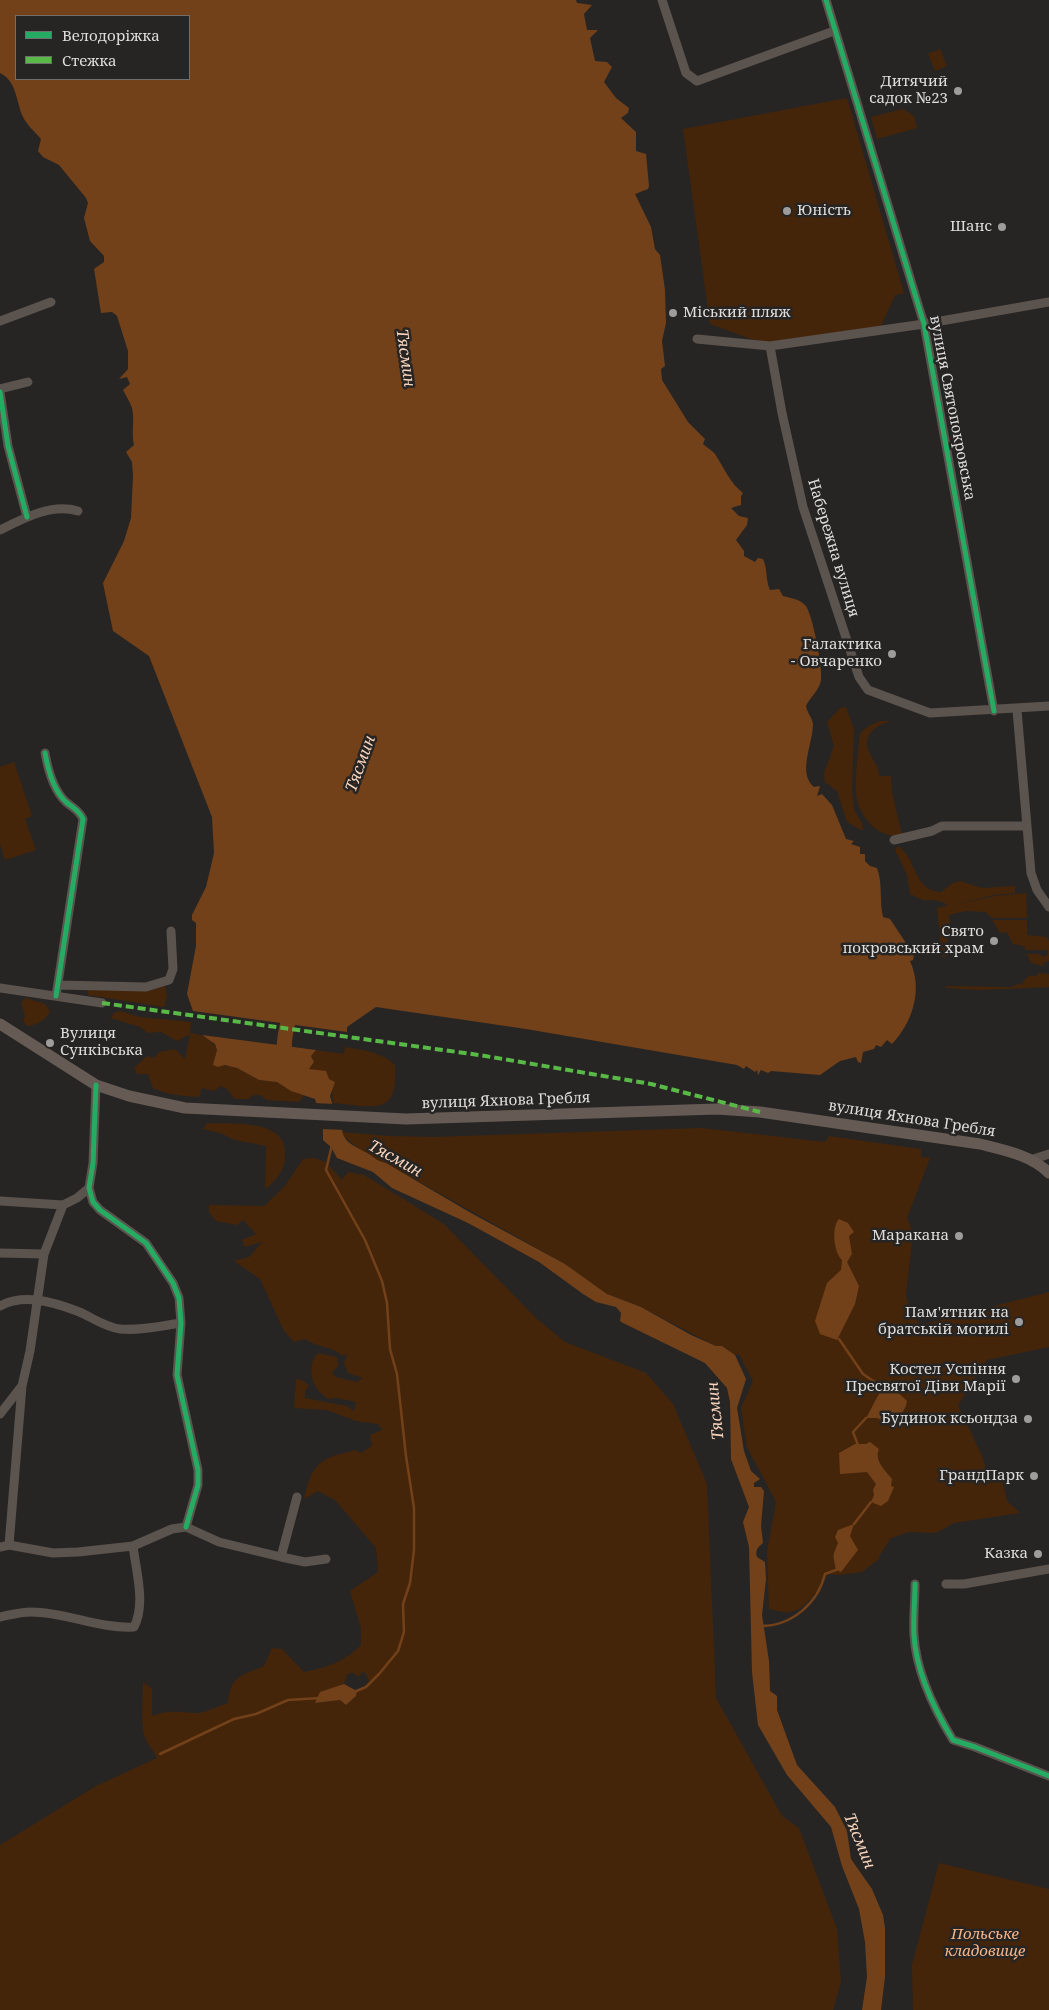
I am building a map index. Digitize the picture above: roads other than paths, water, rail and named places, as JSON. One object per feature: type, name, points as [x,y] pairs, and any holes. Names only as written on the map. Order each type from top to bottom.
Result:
[{"type":"main road","name":"вулиця Яхнова Гребля","points":[[0,1024],[96,1085],[130,1096],[185,1108],[379,1118],[437,1118],[673,1110],[760,1112],[980,1144],[1008,1151],[1030,1160],[1046,1170]]},
{"type":"street","points":[[662,0],[686,73],[697,80],[834,31]]},
{"type":"street","name":"вулиця Святопокровська","points":[[826,0],[924,324],[994,711]]},
{"type":"street","points":[[0,321],[51,302]]},
{"type":"street","points":[[698,339],[770,346],[924,324],[1049,302]]},
{"type":"street","name":"Набережна вулиця","points":[[770,346],[782,413],[803,507],[859,677],[868,690],[930,713],[994,711]]},
{"type":"street","points":[[27,517],[8,446],[0,390],[28,382]]},
{"type":"street","points":[[0,530],[27,517],[66,508],[78,511]]},
{"type":"street","points":[[994,711],[1049,706]]},
{"type":"street","points":[[1017,710],[1031,873],[1037,890],[1049,907]]},
{"type":"street","points":[[45,753],[48,769],[58,794],[80,812],[83,819],[56,996]]},
{"type":"street","points":[[894,840],[932,831],[942,826],[1027,826]]},
{"type":"street","points":[[58,984],[119,988],[146,987],[169,980],[173,969],[171,931]]},
{"type":"street","points":[[0,988],[102,1003]]},
{"type":"street","points":[[96,1085],[93,1163],[89,1188],[93,1202],[100,1210],[146,1243],[173,1283],[179,1298],[181,1324],[177,1375],[198,1470],[198,1485],[186,1527]]},
{"type":"street","points":[[1030,1160],[1049,1155]]},
{"type":"street","points":[[1046,1170],[1043,1163],[1049,1155]]},
{"type":"street","points":[[0,1201],[63,1204],[77,1198],[89,1188]]},
{"type":"street","points":[[77,1198],[93,1202]]},
{"type":"street","points":[[63,1204],[44,1254],[36,1300],[30,1351],[22,1386],[4,1546],[53,1553],[133,1546],[172,1529],[186,1527],[219,1542],[304,1562],[326,1559]]},
{"type":"street","points":[[0,1253],[44,1254]]},
{"type":"street","points":[[0,1306],[21,1299],[36,1300],[78,1312],[107,1326],[121,1329],[181,1324]]},
{"type":"street","points":[[0,1414],[22,1386]]},
{"type":"street","points":[[280,1556],[297,1497]]},
{"type":"street","points":[[0,1617],[29,1612],[44,1613],[118,1628],[134,1627],[139,1618],[140,1602],[133,1546]]},
{"type":"street","points":[[946,1584],[964,1584],[1049,1569]]},
{"type":"street","points":[[915,1584],[914,1636],[921,1671],[936,1713],[953,1740],[1049,1776]]},
{"type":"water","points":[[0,0],[576,0],[577,3],[592,5],[584,14],[587,30],[598,30],[590,38],[595,61],[607,62],[612,67],[604,82],[616,98],[629,108],[628,113],[621,118],[636,132],[636,151],[646,154],[649,186],[648,189],[635,194],[651,227],[655,249],[660,255],[665,290],[666,323],[662,341],[665,366],[661,369],[662,380],[688,422],[705,439],[703,444],[715,454],[731,480],[743,493],[741,505],[731,508],[739,516],[748,518],[747,525],[736,540],[744,551],[744,556],[755,562],[758,558],[763,559],[770,590],[779,589],[783,596],[800,601],[808,609],[816,641],[821,674],[818,687],[806,706],[813,724],[806,766],[809,781],[814,787],[820,786],[817,796],[822,794],[832,805],[846,839],[854,841],[851,844],[860,847],[860,854],[865,854],[865,861],[870,866],[877,868],[880,880],[883,917],[890,919],[914,955],[913,960],[910,961],[916,983],[914,1005],[906,1026],[892,1044],[887,1040],[881,1047],[876,1045],[874,1049],[863,1052],[861,1063],[858,1062],[856,1057],[840,1061],[820,1075],[771,1071],[768,1073],[761,1070],[758,1075],[757,1070],[755,1072],[746,1066],[744,1069],[737,1065],[526,1029],[376,1007],[347,1027],[347,1032],[193,1011],[187,994],[196,946],[196,923],[192,920],[192,915],[206,887],[214,853],[212,817],[149,656],[113,631],[103,583],[124,541],[131,518],[132,462],[126,452],[134,445],[133,413],[123,390],[130,384],[127,377],[119,379],[128,369],[128,351],[117,316],[112,312],[101,313],[94,269],[104,262],[104,256],[90,241],[84,218],[88,203],[86,198],[59,165],[43,157],[38,151],[41,139],[23,117],[13,86],[0,73]]},
{"type":"water","name":"Тясмин","points":[[202,1035],[316,1050],[311,1056],[314,1062],[309,1069],[326,1071],[329,1079],[335,1082],[330,1096],[339,1127],[342,1128],[344,1137],[350,1143],[471,1213],[565,1264],[607,1294],[641,1307],[691,1335],[716,1346],[722,1346],[735,1355],[746,1379],[737,1408],[744,1451],[751,1471],[760,1479],[754,1483],[754,1487],[761,1487],[764,1491],[761,1526],[763,1543],[756,1552],[757,1557],[765,1562],[766,1579],[762,1615],[769,1661],[770,1691],[777,1696],[777,1710],[797,1765],[835,1807],[847,1831],[851,1859],[872,1889],[883,1915],[885,1928],[885,1977],[881,2010],[862,2010],[867,1977],[865,1942],[859,1909],[842,1866],[831,1827],[787,1775],[758,1725],[752,1672],[749,1547],[743,1522],[749,1507],[731,1459],[730,1402],[727,1388],[705,1363],[620,1321],[621,1313],[616,1307],[596,1302],[539,1262],[468,1223],[392,1188],[373,1172],[337,1158],[331,1147],[323,1140],[323,1130],[315,1099],[291,1091],[277,1082],[259,1080],[237,1068],[213,1065],[217,1050],[215,1044]]},
{"type":"water","points":[[839,1219],[848,1223],[854,1232],[849,1236],[852,1254],[847,1262],[859,1286],[855,1304],[837,1340],[820,1334],[815,1321],[827,1283],[841,1270],[842,1260],[837,1252],[834,1240],[835,1228]]},
{"type":"water","points":[[889,1384],[907,1401],[902,1412],[897,1417],[886,1422],[877,1418],[866,1418],[879,1394]]},
{"type":"water","points":[[870,1442],[879,1449],[879,1461],[892,1479],[891,1486],[894,1487],[888,1501],[881,1506],[871,1502],[876,1484],[867,1472],[840,1474],[839,1453],[855,1444]]},
{"type":"water","points":[[854,1524],[850,1536],[858,1550],[841,1572],[836,1570],[834,1561],[834,1554],[838,1543],[835,1537],[838,1530]]},
{"type":"water","points":[[344,1684],[357,1691],[356,1696],[346,1705],[340,1700],[315,1703],[320,1692]]},
{"type":"waterway","name":"Тясмин","points":[[286,1065],[284,1042],[293,1005]]},
{"type":"waterway","points":[[332,1145],[326,1170],[365,1240],[382,1281],[387,1303],[390,1349],[397,1374],[414,1508],[414,1550],[410,1583],[403,1604],[404,1632],[398,1651],[366,1687],[354,1692]]},
{"type":"waterway","points":[[839,1339],[863,1374],[882,1387]]},
{"type":"waterway","points":[[858,1445],[853,1432],[866,1418]]},
{"type":"waterway","points":[[854,1524],[871,1502]]},
{"type":"waterway","points":[[761,1626],[783,1622],[802,1611],[822,1585],[825,1574],[836,1570]]},
{"type":"waterway","points":[[160,1754],[234,1719],[256,1714],[288,1700],[320,1698]]},
{"type":"place","name":"Дитячий садок №23","points":[[958,91]]},
{"type":"place","name":"Юність","points":[[787,211]]},
{"type":"place","name":"Шанс","points":[[1002,227]]},
{"type":"place","name":"Міський пляж","points":[[673,313]]},
{"type":"place","name":"Галактика - Овчаренко","points":[[892,654]]},
{"type":"place","name":"Свято покровський храм","points":[[994,941]]},
{"type":"place","name":"Вулиця Сунківська","points":[[50,1043]]},
{"type":"place","name":"Маракана","points":[[959,1236]]},
{"type":"place","name":"Пам'ятник на братській могилі","points":[[1019,1322]]},
{"type":"place","name":"Костел Успіння Пресвятої Діви Марії","points":[[1016,1379]]},
{"type":"place","name":"Будинок ксьондза","points":[[1028,1419]]},
{"type":"place","name":"ГрандПарк","points":[[1034,1476]]},
{"type":"place","name":"Казка","points":[[1038,1554]]},
{"type":"park label","name":"Польське кладовище","points":[[985,1944]]}]
